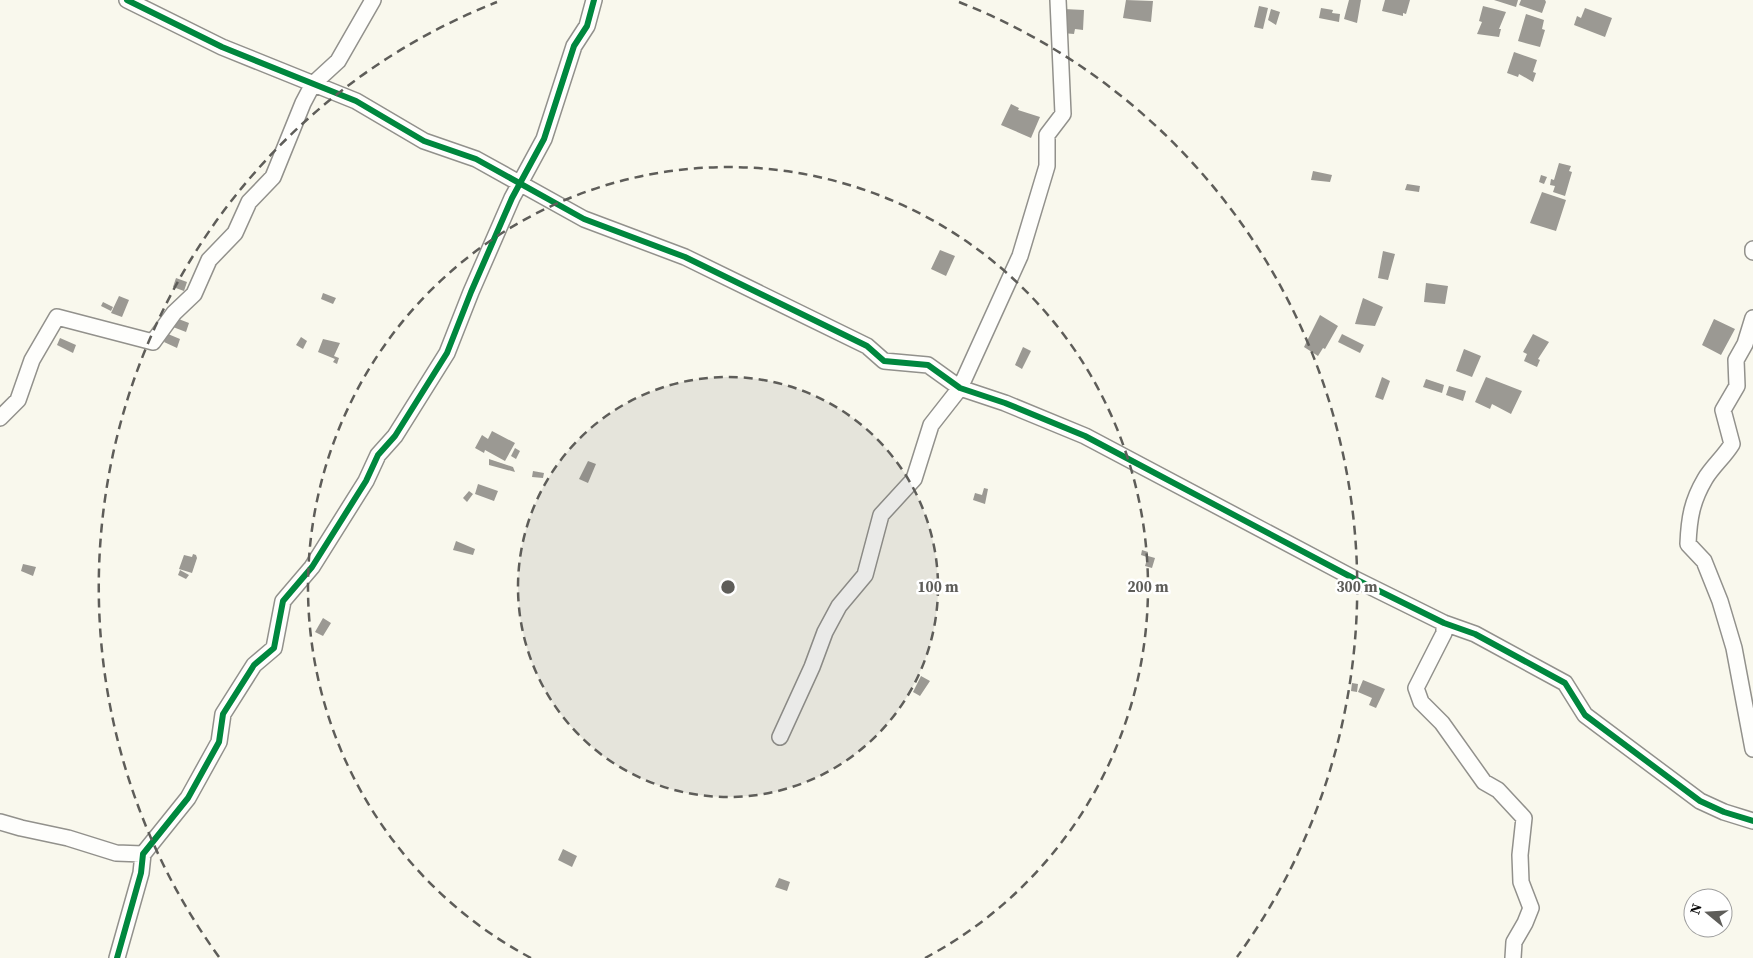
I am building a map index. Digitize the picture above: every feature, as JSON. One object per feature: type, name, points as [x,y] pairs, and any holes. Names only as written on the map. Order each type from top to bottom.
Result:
[{"type":"street","points":[[127,0],[222,47],[356,101],[424,141],[476,158],[584,218],[685,257],[867,346],[884,361],[928,365],[960,388],[1005,403],[1085,436],[1336,569],[1444,623],[1475,634],[1565,683],[1585,715],[1613,738],[1700,801],[1724,812],[1753,821]]},
{"type":"street","points":[[0,418],[18,400],[32,360],[57,317],[153,342],[174,313],[194,294],[209,260],[235,233],[249,202],[273,177],[303,103],[313,84],[338,61],[373,0]]},
{"type":"street","points":[[117,958],[141,874],[144,854],[188,798],[219,742],[223,714],[254,665],[274,648],[283,601],[312,567],[366,480],[378,455],[395,436],[447,353],[471,292],[520,182],[544,139],[574,46],[587,26],[594,0]]},
{"type":"street","points":[[780,737],[812,667],[825,632],[839,606],[865,575],[881,515],[914,479],[931,425],[960,388],[1020,256],[1046,166],[1047,135],[1063,114],[1058,0]]},
{"type":"street","points":[[1753,318],[1745,344],[1736,360],[1738,386],[1723,410],[1732,444],[1723,460],[1706,478],[1689,513],[1688,544],[1704,561],[1720,601],[1734,648],[1753,750]]},
{"type":"street","points":[[1444,623],[1444,633],[1416,688],[1421,702],[1442,723],[1484,782],[1498,790],[1524,818],[1520,856],[1521,882],[1531,908],[1514,942],[1513,958]]},
{"type":"street","points":[[0,822],[68,838],[116,853],[144,854]]},
{"type":"building","points":[[1126,0],[1153,1],[1151,22],[1123,18]]},
{"type":"building","points":[[1349,0],[1361,0],[1357,23],[1344,19]]},
{"type":"building","points":[[1385,0],[1410,0],[1406,14],[1403,13],[1403,16],[1382,11]]},
{"type":"building","points":[[1494,0],[1518,0],[1516,7]]},
{"type":"building","points":[[1521,0],[1545,0],[1546,2],[1542,13],[1519,5]]},
{"type":"building","points":[[1259,6],[1268,8],[1263,29],[1254,27]]},
{"type":"building","points":[[1483,6],[1506,12],[1499,29],[1501,29],[1499,37],[1477,34],[1482,22],[1479,21]]},
{"type":"building","points":[[1321,8],[1333,10],[1332,13],[1340,14],[1339,22],[1319,18]]},
{"type":"building","points":[[1585,8],[1612,18],[1605,37],[1574,25],[1577,16],[1581,18]]},
{"type":"building","points":[[1064,9],[1084,10],[1083,30],[1075,29],[1074,34],[1062,33]]},
{"type":"building","points":[[1271,9],[1280,12],[1276,25],[1268,20]]},
{"type":"building","points":[[1526,14],[1544,20],[1542,29],[1545,30],[1540,47],[1518,41]]},
{"type":"building","points":[[1514,52],[1537,60],[1533,72],[1536,73],[1533,82],[1519,74],[1518,77],[1507,73]]},
{"type":"building","points":[[1011,104],[1019,108],[1018,110],[1040,117],[1031,138],[1001,125]]},
{"type":"building","points":[[1559,163],[1571,166],[1569,171],[1572,172],[1565,196],[1553,192],[1555,186],[1550,185],[1551,179],[1554,180]]},
{"type":"building","points":[[1313,171],[1332,175],[1330,182],[1311,180]]},
{"type":"building","points":[[1541,175],[1547,177],[1544,184],[1539,182]]},
{"type":"building","points":[[1407,184],[1420,186],[1419,192],[1405,190]]},
{"type":"building","points":[[1542,192],[1566,200],[1556,231],[1530,223]]},
{"type":"building","points":[[940,250],[955,256],[946,276],[931,269]]},
{"type":"building","points":[[1383,251],[1395,254],[1388,280],[1378,278]]},
{"type":"building","points":[[176,278],[187,282],[184,291],[173,287]]},
{"type":"building","points":[[1426,283],[1448,286],[1445,304],[1424,302]]},
{"type":"building","points":[[323,293],[336,298],[333,304],[321,299]]},
{"type":"building","points":[[119,296],[129,300],[122,317],[111,313]]},
{"type":"building","points":[[1363,298],[1383,307],[1375,326],[1355,324]]},
{"type":"building","points":[[103,302],[113,307],[111,311],[101,306]]},
{"type":"building","points":[[1320,315],[1338,326],[1325,349],[1323,348],[1318,356],[1304,347]]},
{"type":"building","points":[[176,318],[189,323],[186,332],[173,327]]},
{"type":"building","points":[[1714,319],[1735,329],[1721,355],[1702,345]]},
{"type":"building","points":[[168,334],[180,339],[177,348],[164,342]]},
{"type":"building","points":[[1342,334],[1364,345],[1360,353],[1338,342]]},
{"type":"building","points":[[1533,334],[1549,342],[1538,359],[1540,360],[1537,367],[1524,361],[1527,354],[1523,352]]},
{"type":"building","points":[[301,337],[307,341],[303,349],[296,345]]},
{"type":"building","points":[[60,338],[76,345],[73,353],[57,345]]},
{"type":"building","points":[[323,339],[340,343],[334,356],[339,358],[337,364],[333,362],[335,359],[318,352]]},
{"type":"building","points":[[1023,347],[1031,351],[1022,369],[1015,365]]},
{"type":"building","points":[[1464,349],[1481,356],[1472,377],[1456,371]]},
{"type":"building","points":[[1382,377],[1390,381],[1383,400],[1375,397]]},
{"type":"building","points":[[1486,377],[1522,391],[1511,414],[1492,404],[1490,409],[1475,402]]},
{"type":"building","points":[[1426,379],[1444,385],[1442,393],[1423,387]]},
{"type":"building","points":[[1449,386],[1466,391],[1463,401],[1446,395]]},
{"type":"building","points":[[492,431],[515,443],[505,461],[485,450],[484,453],[475,448],[482,435],[488,439]]},
{"type":"building","points":[[515,448],[520,451],[516,459],[511,456]]},
{"type":"building","points":[[489,459],[513,467],[515,472],[489,465]]},
{"type":"building","points":[[588,461],[596,464],[588,483],[579,479]]},
{"type":"building","points":[[533,471],[544,473],[543,478],[532,477]]},
{"type":"building","points":[[478,484],[498,491],[494,501],[475,494]]},
{"type":"building","points":[[984,488],[988,489],[985,504],[973,500],[975,493],[982,495]]},
{"type":"building","points":[[469,491],[473,494],[467,502],[463,498]]},
{"type":"building","points":[[456,541],[475,549],[473,555],[453,550]]},
{"type":"building","points":[[1142,550],[1148,552],[1147,557],[1141,555]]},
{"type":"building","points":[[193,554],[197,558],[192,573],[179,569],[184,555],[192,557]]},
{"type":"building","points":[[1148,556],[1155,558],[1152,568],[1145,566]]},
{"type":"building","points":[[23,564],[36,567],[33,576],[21,571]]},
{"type":"building","points":[[180,570],[189,575],[186,579],[178,575]]},
{"type":"building","points":[[323,618],[331,623],[323,636],[315,632]]},
{"type":"building","points":[[921,676],[930,681],[920,696],[913,692]]},
{"type":"building","points":[[1363,680],[1385,689],[1376,708],[1369,705],[1372,698],[1358,692]]},
{"type":"building","points":[[1352,683],[1358,684],[1357,692],[1351,691]]},
{"type":"building","points":[[563,849],[577,856],[572,867],[558,860]]},
{"type":"building","points":[[779,878],[790,882],[787,891],[775,887]]},
{"type":"cycle path","points":[[127,0],[222,47],[356,101],[424,141],[476,159],[584,219],[685,257],[867,346],[884,361],[928,365],[960,388],[1005,403],[1085,436],[1353,578],[1444,623],[1475,634],[1565,683],[1585,715],[1700,801],[1724,812],[1753,821]]},
{"type":"cycle path","points":[[117,958],[141,873],[143,854],[188,798],[219,742],[223,714],[254,665],[274,648],[283,601],[312,567],[366,481],[378,455],[395,436],[447,353],[512,198],[544,139],[574,46],[587,26],[594,0]]}]
